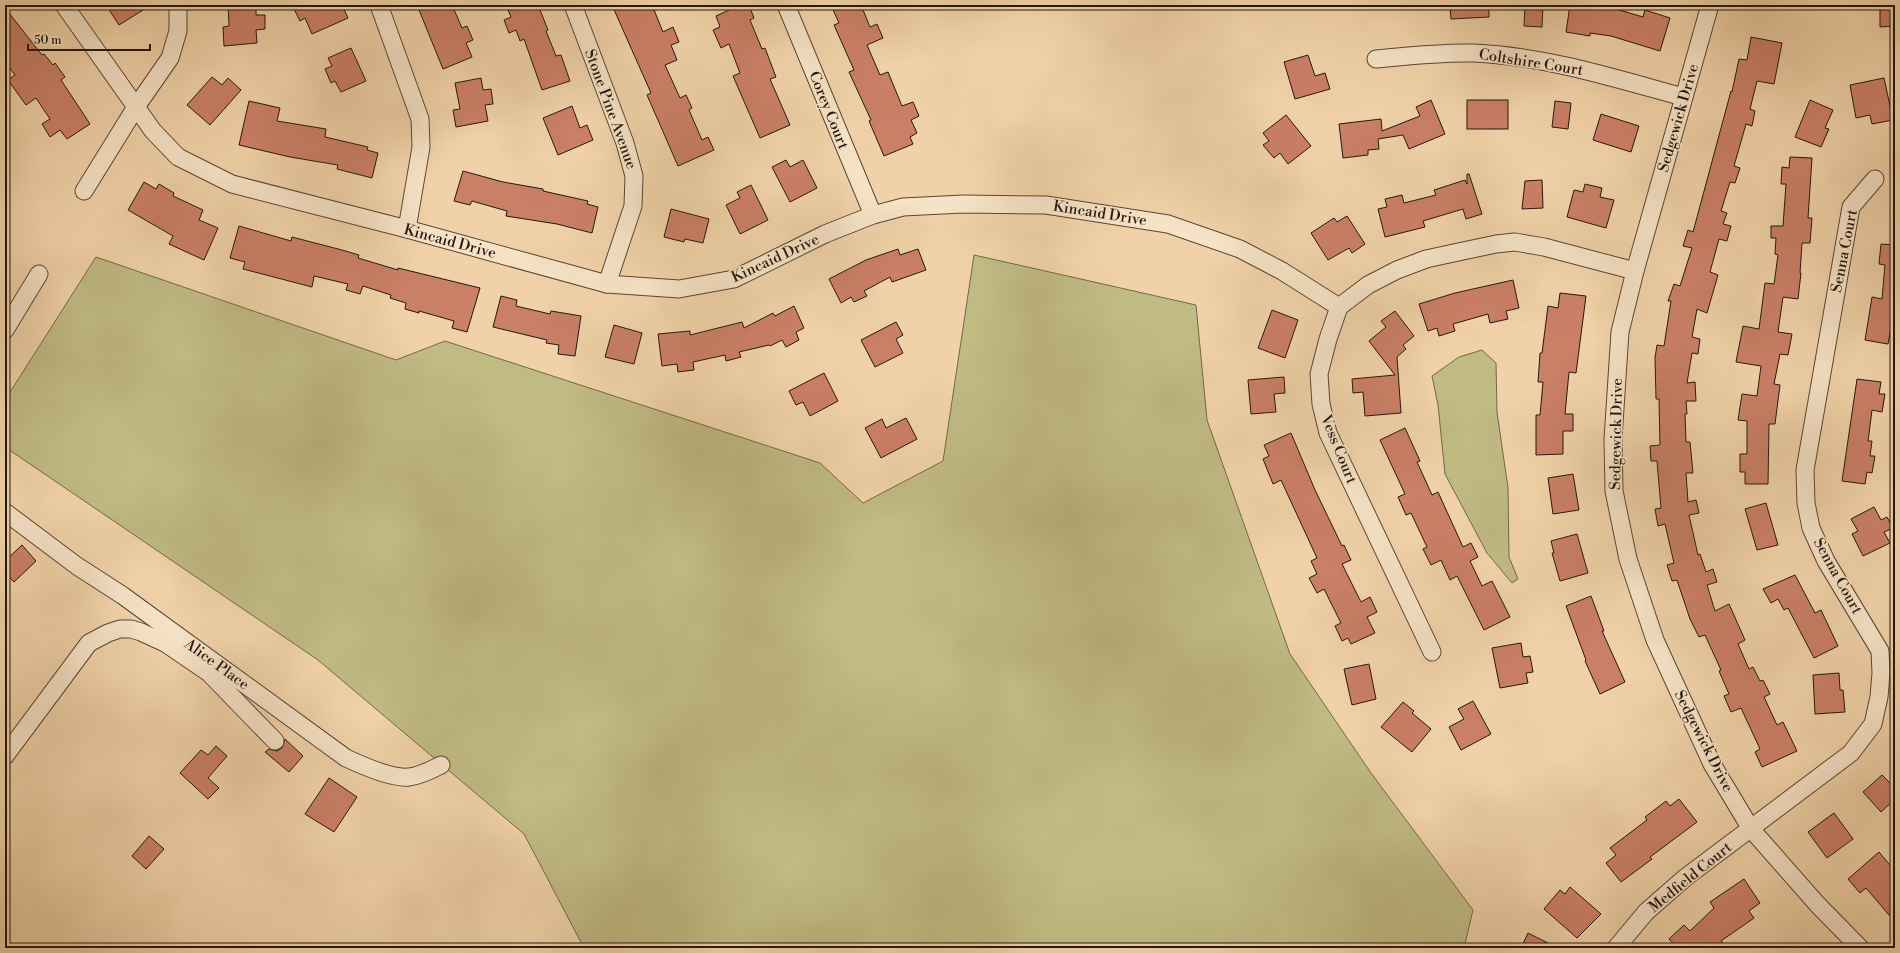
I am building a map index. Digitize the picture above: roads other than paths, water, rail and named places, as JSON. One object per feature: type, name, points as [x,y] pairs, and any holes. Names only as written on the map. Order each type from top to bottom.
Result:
[{"type":"street","name":"Kincaid Drive","points":[[64,5],[153,131],[178,156],[232,184],[407,229],[607,284],[679,289],[734,279],[825,234],[872,215],[903,206],[963,204],[1046,205],[1168,224],[1240,249],[1282,271],[1339,307]]},
{"type":"street","points":[[84,191],[136,107],[170,58],[178,31],[178,5]]},
{"type":"street","points":[[379,5],[420,119],[421,147],[407,229]]},
{"type":"street","name":"Stone Pine Avenue","points":[[573,5],[625,143],[634,176],[633,206],[607,284]]},
{"type":"street","name":"Corey Court","points":[[786,5],[872,215]]},
{"type":"street","name":"Sedgewick Drive","points":[[1710,5],[1635,271],[1620,332],[1613,439],[1614,491],[1628,559],[1655,640],[1712,764],[1751,829],[1817,904],[1860,948]]},
{"type":"street","name":"Coltshire Court","points":[[1376,60],[1442,53],[1473,53],[1506,56],[1570,66],[1683,97]]},
{"type":"street","name":"Senna Court","points":[[1751,829],[1851,753],[1873,724],[1880,697],[1880,651],[1826,561],[1812,528],[1806,503],[1805,470],[1851,207],[1875,179]]},
{"type":"street","points":[[1339,307],[1368,285],[1398,270],[1426,259],[1496,244],[1528,243],[1635,271]]},
{"type":"street","points":[[5,330],[39,274]]},
{"type":"street","name":"Vess Court","points":[[1339,307],[1328,339],[1319,374],[1321,404],[1328,433],[1432,652]]},
{"type":"street","name":"Alice Place","points":[[5,512],[77,566],[122,595],[346,758],[375,771],[407,778],[425,773],[441,765]]},
{"type":"street","points":[[5,756],[89,643],[108,633],[131,629],[165,643],[209,673],[275,741]]},
{"type":"street","name":"Medfield Court","points":[[1616,948],[1646,912],[1675,887],[1751,829]]}]
